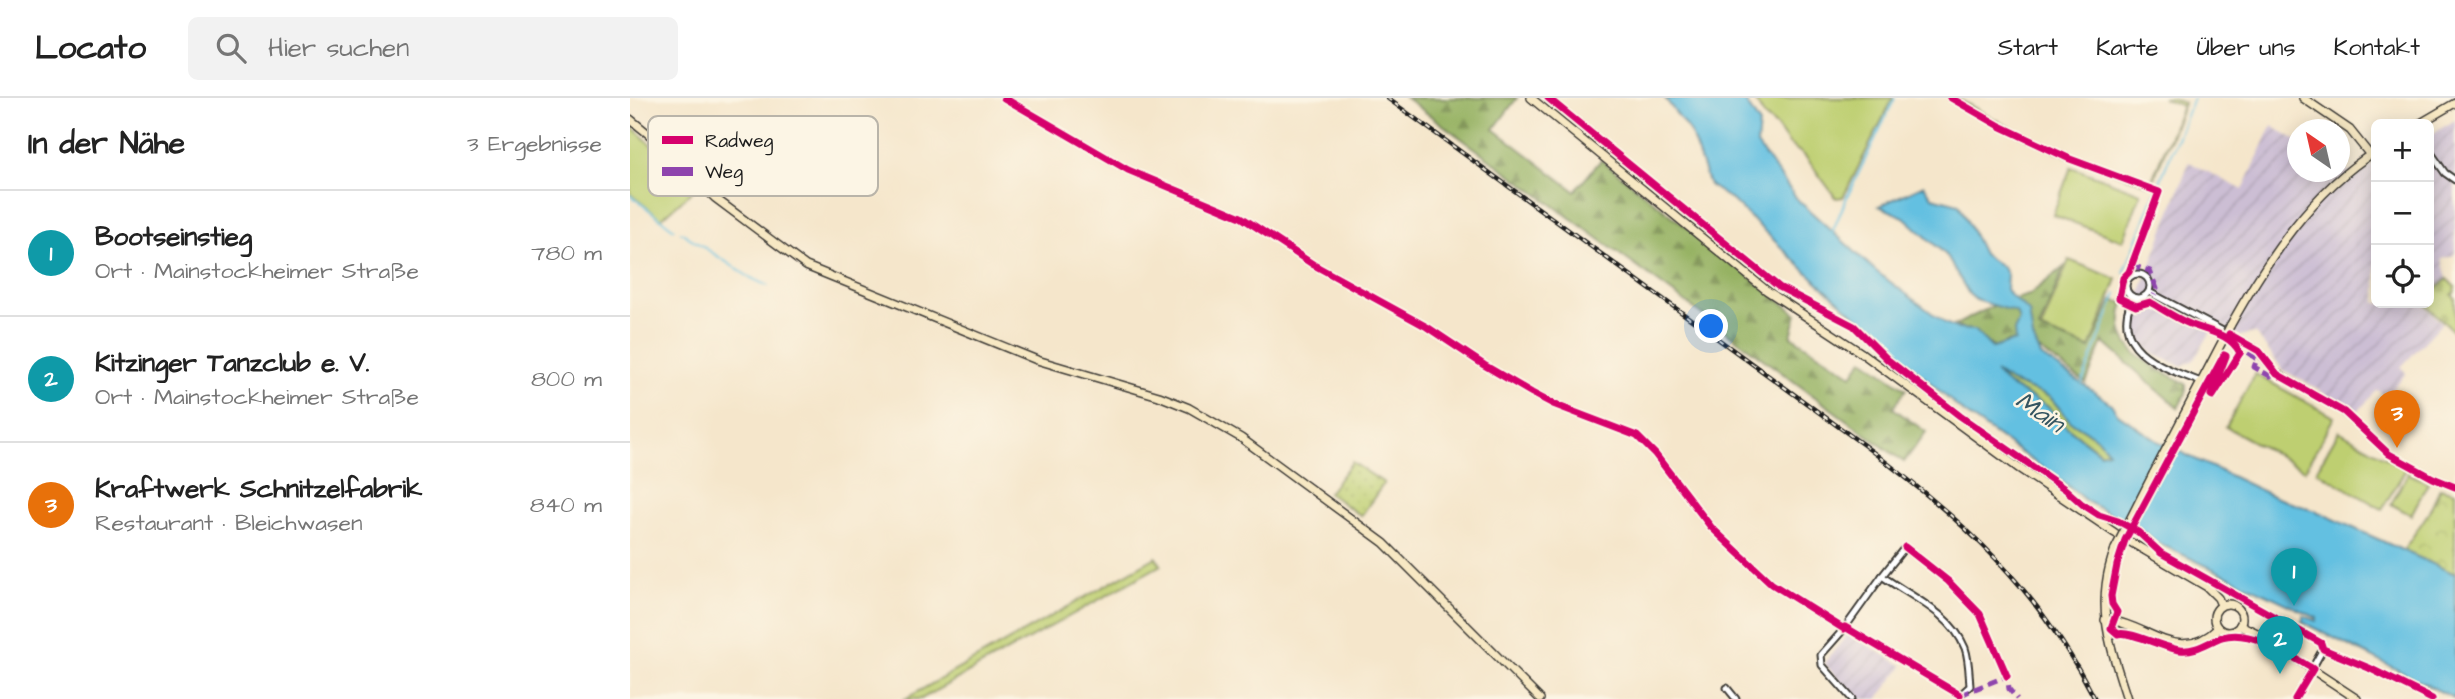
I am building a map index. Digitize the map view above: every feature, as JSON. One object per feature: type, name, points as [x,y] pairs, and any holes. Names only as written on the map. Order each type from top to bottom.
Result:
[{"type":"main road","points":[[1531,98],[1766,290],[1882,368],[2017,467],[2115,533],[2207,587],[2221,605]]},
{"type":"main road","points":[[2303,98],[2350,130],[2371,151]]},
{"type":"main road","points":[[2428,119],[2455,103]]},
{"type":"main road","points":[[630,119],[648,134]]},
{"type":"main road","points":[[2127,699],[2110,651],[2105,620],[2106,582],[2115,549],[2186,409],[2261,273],[2290,233],[2332,187],[2371,155]]},
{"type":"main road","points":[[713,196],[780,248],[824,275],[1037,360],[1159,396],[1189,408],[1241,438],[1368,529],[1400,557],[1540,699]]},
{"type":"main road","points":[[2218,628],[2230,632],[2241,625],[2243,618],[2239,608],[2231,604],[2221,605]]},
{"type":"main road","points":[[2218,628],[2214,616],[2221,605]]},
{"type":"main road","points":[[2105,620],[2119,622],[2181,644],[2207,639],[2218,628]]},
{"type":"main road","points":[[2241,625],[2357,699]]},
{"type":"street","points":[[2434,157],[2445,173],[2455,180]]},
{"type":"street","points":[[2141,275],[2147,278],[2150,284],[2149,292],[2141,298],[2133,298],[2126,288],[2127,281],[2133,276],[2141,275]]},
{"type":"street","points":[[2149,292],[2255,348],[2277,374],[2344,412],[2389,454],[2455,487]]},
{"type":"street","points":[[2133,298],[2126,324],[2135,347],[2158,363],[2201,382]]},
{"type":"street","points":[[1852,699],[1821,660],[1822,655],[1905,547]]},
{"type":"street","points":[[1845,627],[1960,697],[1970,686],[1966,650],[1957,632],[1946,619],[1882,576]]},
{"type":"street","points":[[2295,699],[2323,649],[2432,699]]},
{"type":"street","points":[[1727,688],[1736,699]]},
{"type":"shaded area","points":[[2455,120],[2455,252],[2453,256],[2442,259],[2447,279],[2434,291],[2434,182],[2434,133]]},
{"type":"shaded area","points":[[2272,126],[2287,135],[2287,182],[2350,182],[2350,172],[2357,176],[2371,166],[2371,308],[2427,308],[2442,323],[2401,367],[2406,373],[2390,392],[2382,394],[2377,390],[2354,416],[2318,389],[2283,370],[2255,333],[2240,336],[2216,323],[2194,360],[2182,366],[2153,354],[2140,342],[2131,326],[2134,310],[2189,162],[2243,190]]},
{"type":"shaded area","points":[[1848,634],[1903,666],[1877,699],[1855,699],[1824,663]]},
{"type":"green space","points":[[1406,98],[1517,98],[1494,129],[1575,191],[1601,160],[1797,314],[1791,336],[1852,375],[1863,359],[1906,389],[1893,408],[1926,432],[1904,462]]},
{"type":"green space","points":[[1753,98],[1893,98],[1847,190],[1843,197],[1836,198],[1805,156],[1789,144],[1776,126],[1765,117]]},
{"type":"green space","points":[[1953,98],[2065,154],[2145,183],[2152,180],[2182,106],[2162,98],[2184,103],[2153,181],[2147,184],[2058,152],[2000,125]]},
{"type":"green space","points":[[630,125],[648,142],[648,196],[687,196],[661,219],[630,194]]},
{"type":"green space","points":[[2071,167],[2141,193],[2123,241],[2053,215]]},
{"type":"green space","points":[[2069,260],[2117,279],[2090,348],[2041,330]]},
{"type":"green space","points":[[2064,267],[2039,329],[2090,349],[2112,300],[2124,303],[2122,333],[2128,345],[2148,363],[2186,384],[2186,393],[2178,408],[2103,342],[2086,383],[2039,350],[2010,341],[1996,348],[1955,325],[1995,305],[2029,295]]},
{"type":"green space","points":[[2447,279],[2455,287],[2452,295],[2455,298],[2455,333],[2429,308],[2434,308],[2434,291]]},
{"type":"green space","points":[[1993,370],[2011,382],[2050,397],[2070,421],[2097,438],[2109,451],[2101,453],[2067,427],[2047,406],[2008,385]]},
{"type":"green space","points":[[2255,374],[2334,417],[2305,470],[2226,427]]},
{"type":"green space","points":[[2339,431],[2406,469],[2382,509],[2316,471]]},
{"type":"green space","points":[[1352,462],[1384,483],[1361,516],[1328,493]]},
{"type":"green space","points":[[2408,473],[2428,483],[2411,515],[2391,504]]},
{"type":"green space","points":[[2440,488],[2455,492],[2455,574],[2403,551],[2429,512]]},
{"type":"green space","points":[[1156,557],[1161,565],[921,699],[905,699]]},
{"type":"water","name":"Main","points":[[1665,98],[1743,98],[1759,123],[1757,145],[1798,200],[1877,272],[1945,323],[1958,329],[1974,330],[1992,348],[2015,341],[2014,331],[2019,320],[2016,312],[1976,300],[1969,294],[1946,255],[1904,217],[1879,206],[1924,185],[1932,197],[1959,204],[1983,254],[2003,268],[2007,275],[2006,289],[2029,312],[2033,338],[2041,356],[2111,404],[2118,414],[2159,442],[2277,498],[2316,511],[2455,574],[2455,699],[2302,622],[2304,616],[2316,621],[2317,618],[2160,544],[2086,501],[1963,412],[1809,274],[1732,200],[1709,185],[1691,134]],"holes":[[[1995,372],[2011,382],[2050,397],[2070,421],[2097,438],[2108,451],[2100,453],[2067,427],[2047,406],[2008,385]]]},
{"type":"waterway","points":[[1832,233],[1895,98]]},
{"type":"waterway","points":[[2157,189],[2193,98]]},
{"type":"waterway","points":[[2124,273],[2155,193]]},
{"type":"waterway","points":[[630,195],[674,229]]},
{"type":"waterway","points":[[681,232],[749,277],[768,286]]},
{"type":"waterway","points":[[2082,383],[2117,293]]},
{"type":"railway","points":[[1387,98],[1865,446],[1935,501],[1966,529],[2023,589],[2049,622],[2095,699]]},
{"type":"marked path","points":[[2131,265],[2150,271],[2157,289],[2154,295]]},
{"type":"marked path","points":[[2248,353],[2257,359],[2254,367],[2270,376],[2277,374]]},
{"type":"marked path","points":[[1960,695],[2007,676],[2009,689],[2017,699]]},
{"type":"cycle path","points":[[1004,98],[1128,170],[1241,217],[1314,265],[1427,327],[1532,393],[1553,404],[1637,436],[1655,454],[1711,527],[1772,584],[1844,629],[1845,627],[1960,695]]},
{"type":"cycle path","points":[[1548,98],[1779,287],[1854,326],[1888,360],[2082,504],[2099,515],[2138,532],[2161,553],[2321,643],[2323,649],[2432,699]]},
{"type":"cycle path","points":[[1951,98],[2000,126],[2070,159],[2159,192],[2129,272],[2123,278],[2119,298],[2136,306],[2150,302],[2184,321],[2226,338],[2240,353]]},
{"type":"cycle path","points":[[2229,334],[2259,351],[2277,374],[2344,412],[2389,454],[2455,487]]},
{"type":"cycle path","points":[[2240,353],[2213,396],[2211,395],[2226,356],[2224,355],[2125,540],[2111,596],[2117,612],[2111,628],[2118,634],[2123,633],[2180,650],[2197,648],[2233,635],[2257,639],[2313,669],[2295,699]]},
{"type":"cycle path","points":[[1905,547],[1948,581],[1980,614],[2007,676]]},
{"type":"place","name":"Kraftwerk Schnitzelfabrik","points":[[2397,448]]},
{"type":"place","name":"Bootseinstieg","points":[[2294,606]]},
{"type":"place","name":"Kitzinger Tanzclub e. V.","points":[[2280,674]]}]
